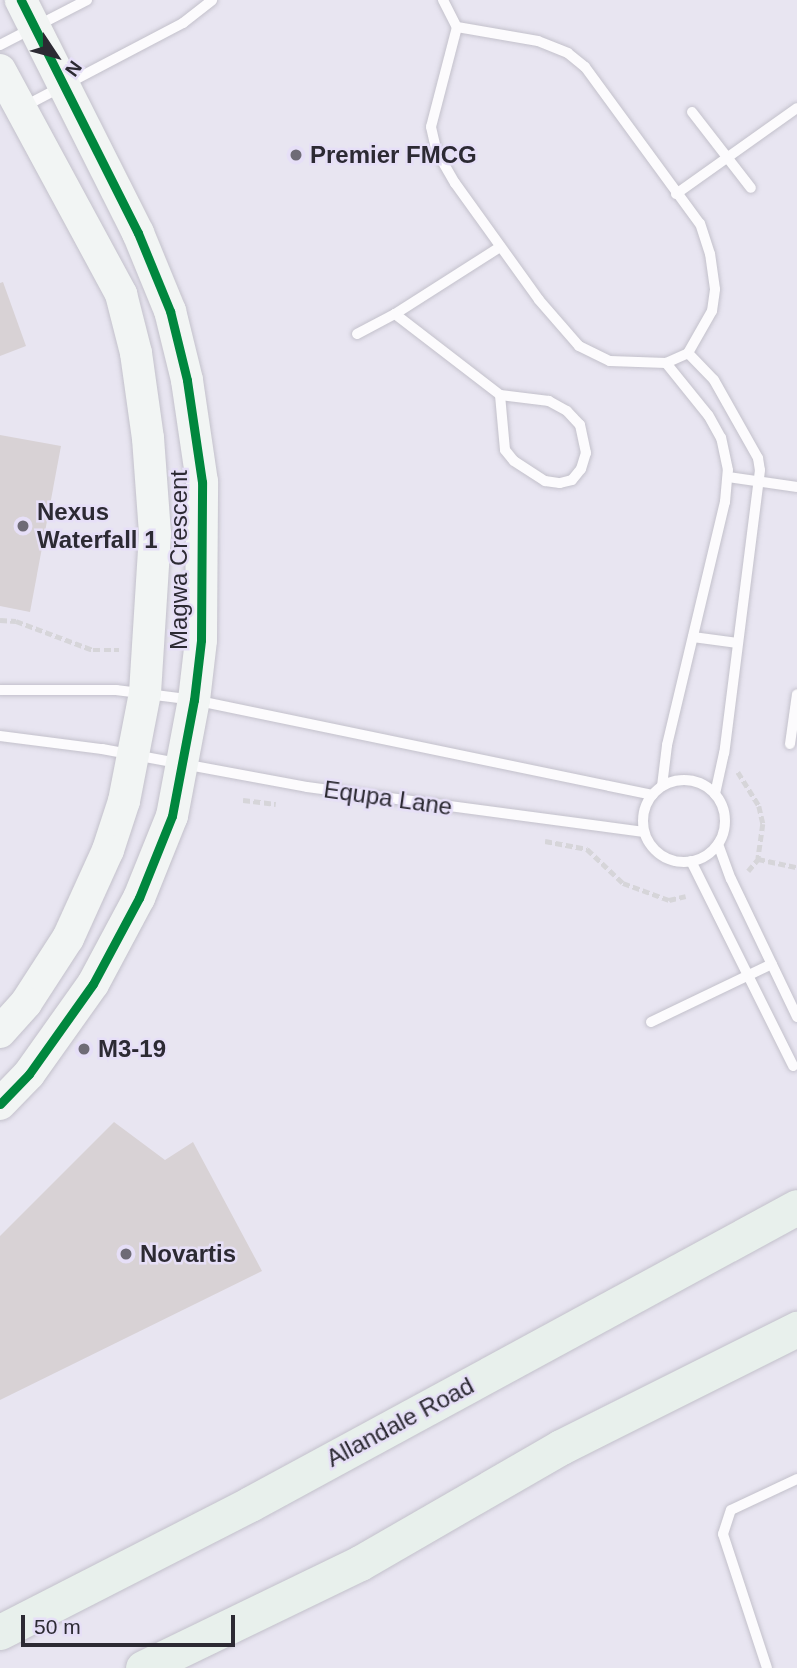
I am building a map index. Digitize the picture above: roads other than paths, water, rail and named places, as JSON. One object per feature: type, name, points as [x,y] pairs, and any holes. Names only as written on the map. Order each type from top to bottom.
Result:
[{"type":"main road","name":"Allandale Road","points":[[0,1632],[250,1504],[797,1207]]},
{"type":"main road","points":[[143,1668],[181,1657],[360,1563],[561,1447],[797,1329]]},
{"type":"street","name":"Magwa Crescent","points":[[0,1104],[29,1074],[93,984],[139,898],[172,816],[194,700],[201,640],[202,482],[187,380],[170,311],[143,246],[21,0]]},
{"type":"street","name":"Magwa Crescent","points":[[0,70],[121,294],[136,353],[148,438],[155,534],[145,694],[127,789],[108,850],[68,937],[26,1003],[0,1032]]},
{"type":"lane","points":[[0,45],[87,0]]},
{"type":"lane","points":[[20,109],[183,23],[212,0]]},
{"type":"lane","points":[[443,0],[457,27],[431,127],[437,152],[500,247],[538,300],[579,346],[610,361],[666,363],[688,353],[712,312],[715,289],[710,254],[700,224],[585,67],[568,53],[538,41],[457,27]]},
{"type":"lane","points":[[676,194],[797,108]]},
{"type":"lane","points":[[692,111],[751,188]]},
{"type":"lane","points":[[357,334],[395,314],[500,247]]},
{"type":"lane","points":[[395,314],[500,395],[549,401],[567,411],[580,425],[586,453],[581,469],[572,480],[560,484],[545,481],[514,461],[505,450],[500,395]]},
{"type":"lane","points":[[688,353],[710,374],[749,441],[758,458],[760,482],[724,753],[715,794],[725,818],[724,832],[711,853],[691,861],[671,860],[659,854],[644,832],[644,813],[652,795],[662,786],[690,780],[715,794]]},
{"type":"lane","points":[[662,786],[667,745],[725,502],[728,477],[721,438],[701,404],[666,363]]},
{"type":"lane","points":[[728,477],[797,487]]},
{"type":"lane","points":[[693,637],[738,643]]},
{"type":"lane","points":[[0,690],[116,690],[194,700],[652,795]]},
{"type":"lane","points":[[790,744],[797,694]]},
{"type":"lane","name":"Equpa Lane","points":[[0,736],[102,749],[180,766],[307,787],[644,832]]},
{"type":"lane","points":[[718,844],[731,879],[797,1017]]},
{"type":"lane","points":[[691,861],[793,1066]]},
{"type":"lane","points":[[651,1022],[772,964]]},
{"type":"lane","points":[[767,1668],[723,1534],[731,1510],[797,1479]]},
{"type":"place","name":"Premier FMCG","points":[[296,155]]},
{"type":"place","name":"Nexus Waterfall 1","points":[[23,526]]},
{"type":"place","name":"M3-19","points":[[84,1049]]},
{"type":"place","name":"Novartis","points":[[126,1254]]}]
